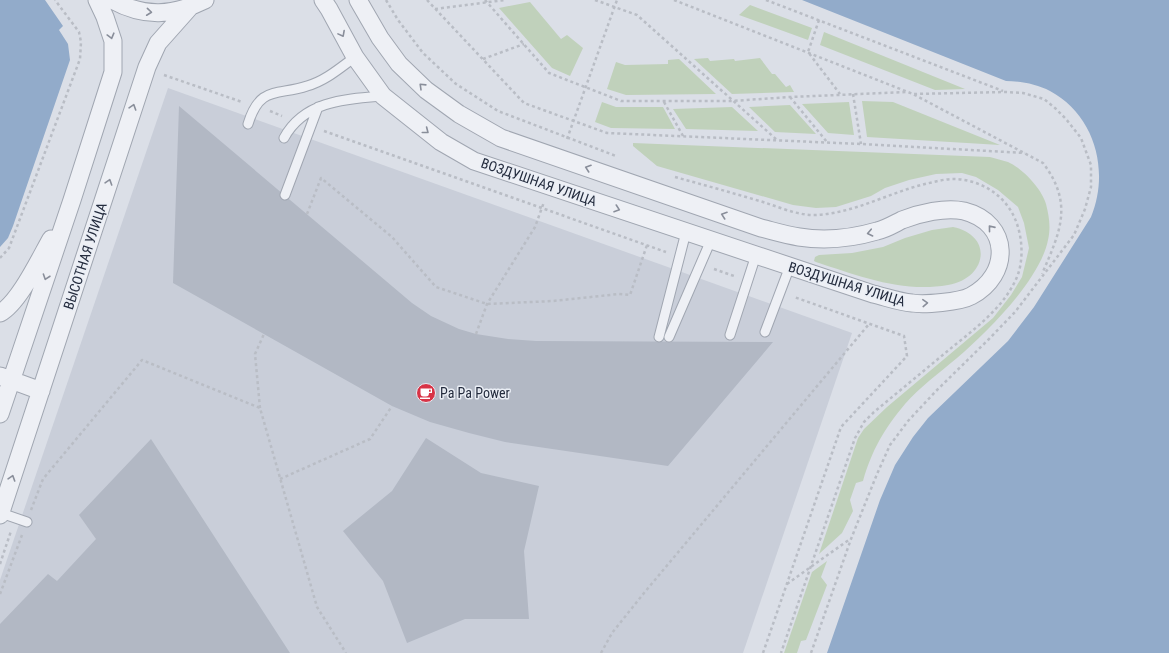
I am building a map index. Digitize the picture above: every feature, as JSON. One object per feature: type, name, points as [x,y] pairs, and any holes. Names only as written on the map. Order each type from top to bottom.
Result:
[{"type":"street","name":"ВЫСОТНАЯ УЛИЦА","points":[[0,414],[6,378],[72,200],[113,72],[113,40],[97,0]]},
{"type":"street","points":[[112,0],[134,10],[162,13],[190,7],[205,0]]},
{"type":"street","name":"ВОЗДУШНАЯ УЛИЦА","points":[[323,0],[354,57],[383,96],[441,142],[474,161],[873,294],[912,304],[949,302],[970,297],[987,286],[997,272],[1001,250],[998,237],[989,224],[980,218],[964,212],[951,210],[936,211],[903,220],[878,231],[852,236],[829,239],[800,237],[767,230],[501,138],[459,114],[426,90],[399,64],[380,38],[358,0]]},
{"type":"street","name":"ВЫСОТНАЯ УЛИЦА","points":[[6,515],[41,390],[147,67],[158,43],[190,7]]},
{"type":"street","points":[[0,313],[6,310],[29,279],[72,200]]},
{"type":"street","points":[[6,378],[41,390]]},
{"type":"lane","points":[[248,124],[251,112],[255,106],[260,100],[270,93],[308,86],[330,76],[354,57]]},
{"type":"lane","points":[[284,138],[296,121],[310,110],[346,99],[383,96]]},
{"type":"lane","points":[[285,195],[318,107]]},
{"type":"lane","points":[[659,337],[686,232]]},
{"type":"lane","points":[[669,337],[711,240]]},
{"type":"lane","points":[[730,335],[756,255]]},
{"type":"lane","points":[[765,332],[790,266]]},
{"type":"lane","points":[[6,515],[27,522]]},
{"type":"path","points":[[0,258],[9,248],[80,59],[81,42],[78,32],[54,0]]},
{"type":"path","points":[[386,0],[398,20],[423,53],[456,84],[498,111],[617,157]]},
{"type":"path","points":[[426,0],[524,103],[607,133],[1025,153]]},
{"type":"path","points":[[435,9],[486,1],[505,0]]},
{"type":"path","points":[[596,0],[637,14],[777,140]]},
{"type":"path","points":[[566,141],[617,0]]},
{"type":"path","points":[[674,0],[909,92],[1043,163],[1057,185],[1061,202],[1062,219],[1055,244],[1041,278]]},
{"type":"path","points":[[766,0],[1005,92]]},
{"type":"path","points":[[486,1],[549,73],[621,101],[732,101],[909,92]]},
{"type":"path","points":[[808,52],[820,20]]},
{"type":"path","points":[[483,59],[524,44]]},
{"type":"path","points":[[808,52],[841,95]]},
{"type":"path","points":[[162,82],[164,74],[296,121]]},
{"type":"path","points":[[811,653],[851,539],[890,445],[908,421],[936,390],[1015,312],[1074,235],[1085,209],[1091,187],[1091,165],[1081,138],[1055,108],[1044,99],[1023,94],[1005,92],[913,94]]},
{"type":"path","points":[[852,94],[861,144]]},
{"type":"path","points":[[790,97],[828,143]]},
{"type":"path","points":[[664,101],[684,136]]},
{"type":"path","points":[[311,126],[680,257]]},
{"type":"path","points":[[668,175],[765,202],[790,211],[813,215],[838,212],[871,202],[900,190],[941,180],[954,179],[982,185],[1006,203],[1017,226],[1021,239],[1021,253],[1017,277],[1004,297],[987,318],[864,422],[855,438],[781,653]]},
{"type":"path","points":[[307,214],[321,178],[392,237],[436,287],[488,304],[553,301],[630,294],[647,245]]},
{"type":"path","points":[[476,334],[488,304],[535,227],[544,201]]},
{"type":"path","points":[[701,264],[748,281]]},
{"type":"path","points":[[763,653],[841,427],[907,356],[904,336],[780,292]]},
{"type":"path","points":[[600,653],[612,633],[644,593],[869,324]]},
{"type":"path","points":[[264,334],[255,354],[260,408],[317,607],[346,653]]},
{"type":"path","points":[[0,594],[42,479],[142,360],[260,408]]},
{"type":"path","points":[[280,479],[370,439],[392,406]]},
{"type":"path","points":[[0,564],[6,515]]},
{"type":"path","points":[[787,584],[851,539]]},
{"type":"shaded area","points":[[168,88],[852,333],[743,653],[0,653],[0,580]]},
{"type":"green space","points":[[530,2],[561,39],[567,35],[583,48],[570,76],[552,68],[499,8]]},
{"type":"green space","points":[[750,5],[812,28],[808,40],[739,15]]},
{"type":"green space","points":[[824,32],[965,89],[935,90],[820,45]]},
{"type":"green space","points":[[708,58],[710,61],[734,59],[735,61],[760,58],[772,74],[775,74],[786,87],[790,85],[794,92],[732,94],[694,59]]},
{"type":"green space","points":[[679,59],[716,94],[626,95],[607,89],[616,62],[625,65],[668,64],[668,60]]},
{"type":"green space","points":[[862,101],[893,102],[1000,145],[867,137]]},
{"type":"green space","points":[[602,102],[616,107],[663,107],[675,129],[611,128],[595,122]]},
{"type":"green space","points":[[849,102],[854,135],[828,133],[802,104]]},
{"type":"green space","points":[[790,105],[816,134],[775,132],[749,107]]},
{"type":"green space","points":[[732,107],[758,131],[686,129],[673,109]]},
{"type":"green space","points":[[633,143],[990,157],[1008,162],[1019,169],[1031,180],[1044,198],[1049,217],[1049,235],[1043,255],[1035,272],[1024,288],[997,320],[957,358],[917,392],[898,413],[885,431],[870,459],[863,481],[856,483],[850,500],[853,511],[842,533],[819,554],[858,438],[864,429],[887,407],[993,318],[1011,295],[1022,277],[1029,248],[1024,223],[1018,207],[998,190],[976,177],[962,173],[936,174],[909,180],[885,188],[871,196],[836,207],[816,208],[793,205],[657,166],[633,146]]},
{"type":"green space","points":[[953,227],[966,232],[975,239],[980,248],[980,257],[977,266],[971,275],[961,281],[948,285],[914,287],[897,285],[865,278],[814,261],[815,257],[819,255],[852,253],[883,247],[905,238],[932,230]]},
{"type":"green space","points":[[827,561],[821,577],[827,585],[806,640],[801,641],[797,653],[784,653],[812,572]]},
{"type":"water","points":[[0,0],[45,0],[63,26],[59,30],[68,44],[70,60],[13,226],[8,238],[0,247]]},
{"type":"water","points":[[802,0],[1169,0],[1169,653],[827,653],[880,500],[895,465],[913,437],[928,418],[1008,341],[1034,307],[1091,217],[1097,199],[1099,181],[1098,163],[1088,129],[1078,114],[1065,101],[1050,91],[1029,83],[1006,81]]},
{"type":"building","points":[[179,106],[412,303],[431,316],[459,329],[476,334],[508,339],[536,341],[773,342],[668,466],[505,442],[430,422],[392,406],[173,283]]},
{"type":"building","points":[[426,438],[481,473],[539,486],[524,551],[529,619],[465,619],[407,643],[383,581],[343,531],[392,491]]},
{"type":"building","points":[[151,439],[290,653],[0,653],[0,624],[48,574],[57,581],[96,539],[79,515]]},
{"type":"place","name":"Pa Pa Power","points":[[426,393]]}]
